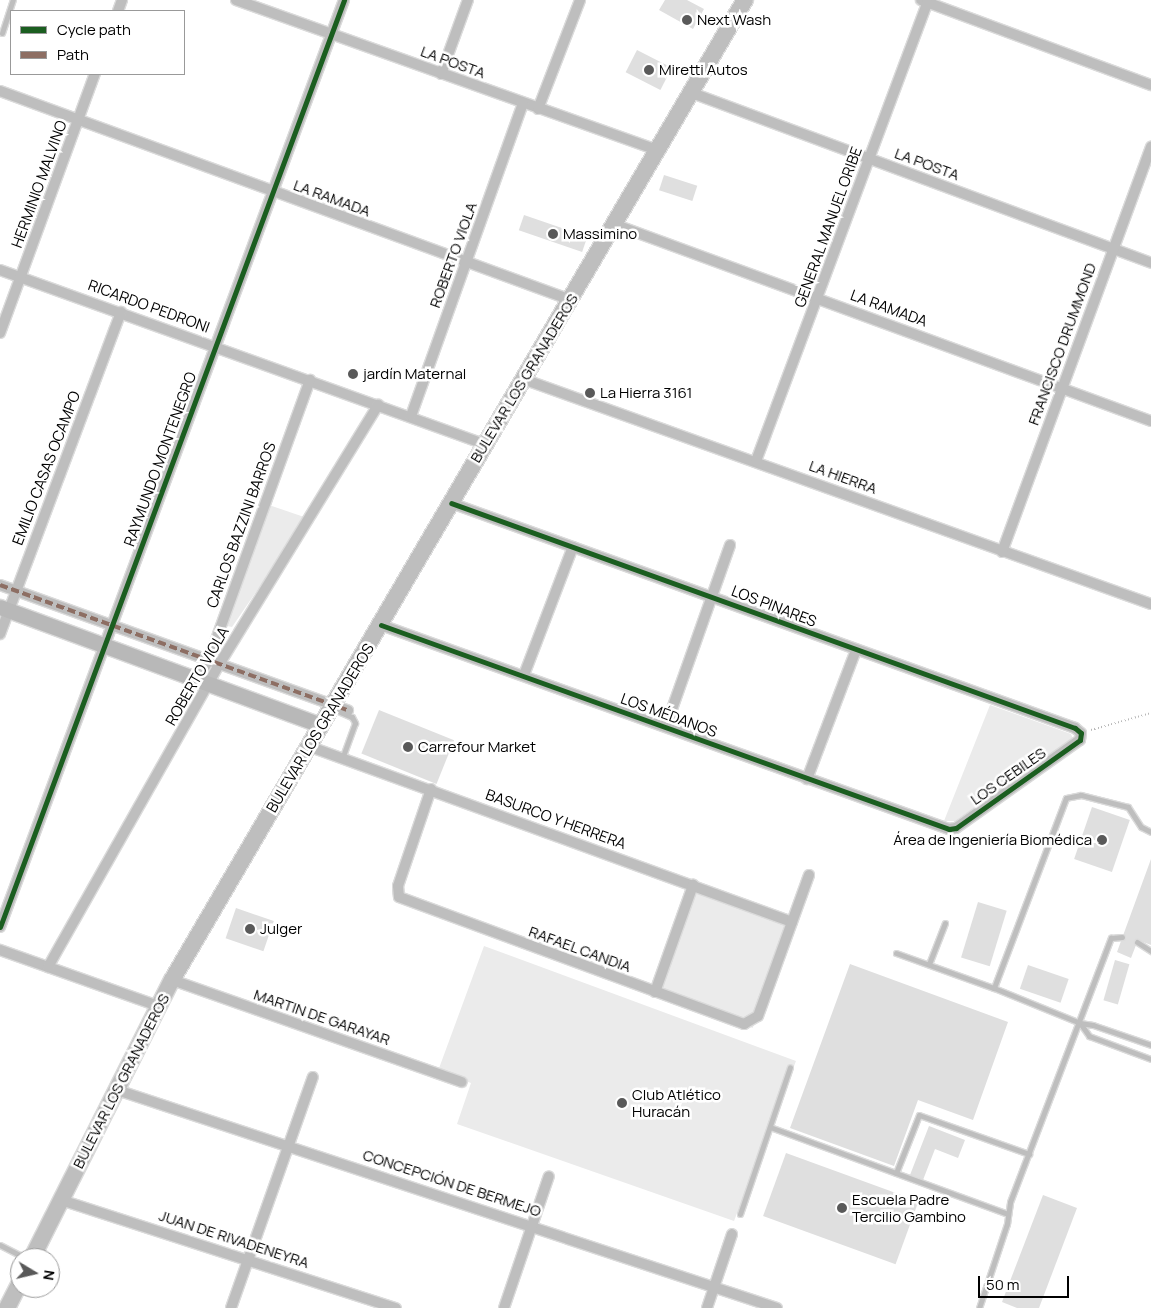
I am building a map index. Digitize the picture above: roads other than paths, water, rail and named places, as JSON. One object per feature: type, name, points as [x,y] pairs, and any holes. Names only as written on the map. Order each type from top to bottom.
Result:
[{"type":"main road","name":"BULEVAR LOS GRANADEROS","points":[[37,1248],[172,980],[331,706],[381,625],[484,444],[660,151],[745,0]]},
{"type":"main road","points":[[4,609],[320,725]]},
{"type":"street","name":"LA POSTA","points":[[237,0],[660,151]]},
{"type":"street","name":"RAYMUNDO MONTENEGRO","points":[[0,927],[344,0]]},
{"type":"street","points":[[441,74],[468,0]]},
{"type":"street","points":[[538,109],[580,0]]},
{"type":"street","points":[[924,1],[1151,85]]},
{"type":"street","name":"GENERAL MANUEL ORIBE","points":[[756,461],[818,298],[924,1]]},
{"type":"street","name":"HERMINIO MALVINO","points":[[0,333],[95,75]]},
{"type":"street","name":"LA RAMADA","points":[[0,91],[571,300]]},
{"type":"street","name":"LA POSTA","points":[[692,94],[1151,263]]},
{"type":"street","name":"ROBERTO VIOLA","points":[[411,416],[523,103]]},
{"type":"street","name":"FRANCISCO DRUMMOND","points":[[1002,552],[1151,146]]},
{"type":"street","name":"LA RAMADA","points":[[616,224],[1151,421]]},
{"type":"street","name":"RICARDO PEDRONI","points":[[0,270],[411,416],[484,444]]},
{"type":"street","name":"EMILIO CASAS OCAMPO","points":[[0,634],[4,609],[16,590],[121,312]]},
{"type":"street","name":"LA HIERRA","points":[[523,379],[1151,604]]},
{"type":"street","name":"CARLOS BAZZINI BARROS","points":[[204,681],[208,659],[310,380]]},
{"type":"street","name":"ROBERTO VIOLA","points":[[48,967],[204,681],[220,663],[378,405]]},
{"type":"street","name":"LOS PINARES","points":[[451,503],[712,596],[1081,736]]},
{"type":"street","points":[[666,726],[730,545]]},
{"type":"street","points":[[524,675],[572,546]]},
{"type":"street","points":[[0,585],[220,663],[331,706],[348,710]]},
{"type":"street","name":"LOS MÉDANOS","points":[[381,625],[666,726],[949,830]]},
{"type":"street","points":[[807,779],[856,650]]},
{"type":"street","name":"LOS CEBILES","points":[[949,830],[956,828],[1081,736]]},
{"type":"street","name":"BASURCO Y HERRERA","points":[[308,746],[432,789],[792,922]]},
{"type":"street","name":"RAFAEL CANDIA","points":[[432,789],[398,886],[399,896],[655,992],[744,1024],[752,1022],[758,1016],[792,922]]},
{"type":"street","points":[[792,922],[809,875]]},
{"type":"street","points":[[655,992],[693,885]]},
{"type":"street","points":[[0,950],[158,1006]]},
{"type":"street","name":"MARTIN DE GARAYAR","points":[[172,980],[462,1082]]},
{"type":"street","points":[[230,1308],[313,1078]]},
{"type":"street","name":"CONCEPCIÓN DE BERMEJO","points":[[117,1090],[288,1144],[776,1308]]},
{"type":"street","points":[[504,1308],[549,1176]]},
{"type":"street","name":"JUAN DE RIVADENEYRA","points":[[61,1200],[247,1258],[396,1308]]},
{"type":"street","points":[[707,1308],[732,1234]]},
{"type":"lane","points":[[2,33],[13,0]]},
{"type":"lane","points":[[331,706],[354,720],[342,758]]},
{"type":"lane","points":[[994,988],[1066,798],[1081,795],[1128,807],[1141,827],[1151,832]]},
{"type":"lane","points":[[928,964],[945,924]]},
{"type":"lane","points":[[979,1308],[1029,1154],[1111,938],[1122,937]]},
{"type":"lane","points":[[1137,942],[1151,951]]},
{"type":"lane","points":[[896,953],[994,988],[1080,1023],[1093,1024],[1151,1045]]},
{"type":"lane","points":[[1080,1023],[1089,1036],[1151,1059]]},
{"type":"lane","points":[[740,1214],[790,1067]]},
{"type":"lane","points":[[896,1173],[919,1115],[1029,1154]]},
{"type":"lane","points":[[770,1127],[1008,1214]]},
{"type":"place","name":"Next Wash","points":[[687,20]]},
{"type":"place","name":"Miretti Autos","points":[[649,70]]},
{"type":"place","name":"Massimino","points":[[553,234]]},
{"type":"place","name":"jardín Maternal","points":[[353,374]]},
{"type":"place","name":"La Hierra 3161","points":[[590,393]]},
{"type":"place","name":"Carrefour Market","points":[[408,747]]},
{"type":"place","name":"Área de Ingeniería Biomédica","points":[[1102,840]]},
{"type":"place","name":"Julger","points":[[250,929]]},
{"type":"place","name":"Club Atlético Huracán","points":[[622,1103]]},
{"type":"place","name":"Escuela Padre Tercilio Gambino","points":[[842,1208]]}]
